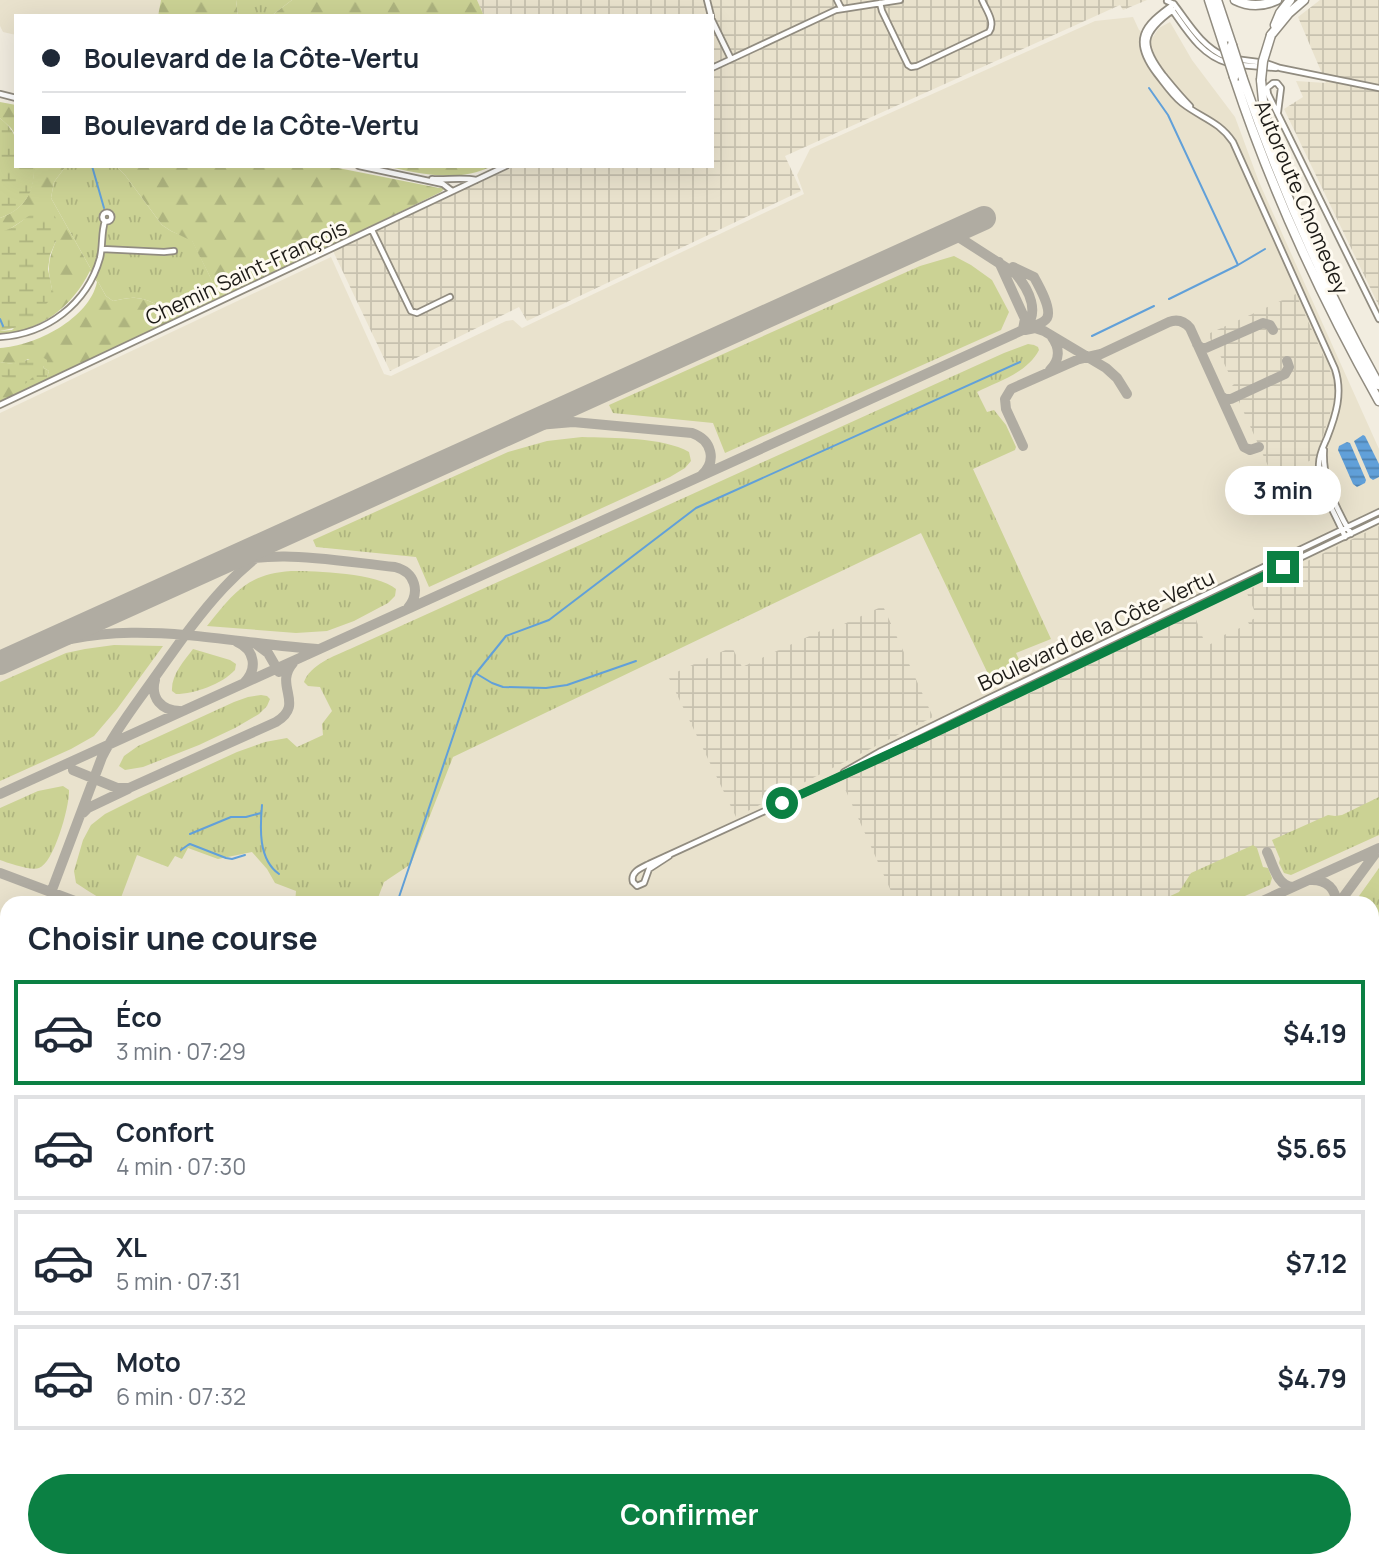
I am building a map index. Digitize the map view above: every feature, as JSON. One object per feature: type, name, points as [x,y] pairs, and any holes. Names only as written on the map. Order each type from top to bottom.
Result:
[{"type":"highway","name":"Autoroute Chomedey","points":[[1206,0],[1220,33],[1228,44]]},
{"type":"highway","name":"Autoroute Chomedey","points":[[1217,0],[1259,147],[1332,313],[1379,401]]},
{"type":"highway","points":[[1235,0],[1256,6],[1277,0]]},
{"type":"highway","points":[[1290,0],[1271,35],[1263,61],[1261,80],[1264,111],[1292,205]]},
{"type":"highway","points":[[1271,35],[1304,0]]},
{"type":"highway","name":"Autoroute Chomedey","points":[[1239,78],[1332,295],[1379,385]]},
{"type":"street","points":[[837,0],[841,8]]},
{"type":"street","points":[[714,67],[841,8],[900,0]]},
{"type":"street","points":[[880,2],[911,67],[989,33],[993,26],[992,21],[982,0]]},
{"type":"street","points":[[1167,0],[1200,39],[1229,57],[1379,88]]},
{"type":"street","points":[[1173,7],[1152,21],[1146,29],[1144,54],[1175,97],[1220,126],[1235,145],[1335,369],[1339,401],[1320,457],[1320,477],[1348,535]]},
{"type":"street","points":[[714,24],[732,59]]},
{"type":"street","points":[[1278,112],[1281,88],[1273,83],[1268,86],[1267,92],[1379,319]]},
{"type":"street","points":[[368,168],[443,184],[452,191]]},
{"type":"street","name":"Chemin Saint-François","points":[[0,405],[502,168]]},
{"type":"street","points":[[420,179],[476,180]]},
{"type":"street","points":[[0,337],[44,327],[79,300],[99,262],[104,221]]},
{"type":"street","points":[[372,230],[411,311],[417,313],[450,298]]},
{"type":"street","points":[[102,249],[174,251]]},
{"type":"street","name":"Boulevard de la Côte-Vertu","points":[[828,781],[919,733],[1379,512]]},
{"type":"street","name":"Boulevard de la Côte-Vertu","points":[[669,856],[648,870],[644,883],[637,886],[633,883],[632,876],[649,864],[924,738],[1379,520]]},
{"type":"shaded area","points":[[0,0],[161,0],[158,14],[14,14],[14,35],[3,32],[0,26]]},
{"type":"shaded area","points":[[477,0],[1147,0],[1123,10],[1120,5],[785,156],[801,191],[527,321],[519,307],[390,371],[333,251],[511,168],[714,168],[714,14],[483,14]]},
{"type":"shaded area","points":[[1320,0],[1379,0],[1379,306],[1284,109],[1303,97],[1296,81],[1326,83],[1298,17]]},
{"type":"shaded area","points":[[1133,17],[1139,30],[1153,37],[1159,28],[1170,22],[1192,60],[1235,117],[1259,182],[1379,449],[1379,896],[0,896],[0,413],[331,257],[384,374],[391,376],[506,321],[513,320],[522,328],[804,194],[797,175],[810,149],[1095,21]]},
{"type":"shaded area","points":[[1296,294],[1331,373],[1334,401],[1316,458],[1273,477],[1232,386],[1234,384],[1208,334]]},
{"type":"shaded area","points":[[1379,526],[1379,802],[1174,896],[893,896],[841,780],[980,717],[1194,614],[1206,646],[1224,638],[1224,635],[1249,624],[1248,622],[1257,617],[1246,591]]},
{"type":"shaded area","points":[[883,606],[933,717],[736,817],[668,676],[732,647],[742,667],[829,627],[831,630]]},
{"type":"green space","points":[[161,0],[236,0],[238,14],[158,14]]},
{"type":"green space","points":[[236,0],[292,0],[274,14],[238,14]]},
{"type":"green space","points":[[292,0],[477,0],[483,14],[274,14]]},
{"type":"green space","points":[[0,102],[14,105],[14,133],[11,128],[0,118]]},
{"type":"green space","points":[[0,118],[14,134],[14,168],[34,168],[34,175],[27,198],[16,210],[0,218]]},
{"type":"green space","points":[[34,168],[64,168],[54,182],[51,198],[106,296],[113,301],[133,298],[153,302],[175,320],[0,405],[0,376],[47,377],[49,371],[28,359],[18,364],[0,362],[0,348],[29,342],[59,328],[83,308],[97,282],[90,271],[74,296],[54,315],[29,328],[0,334],[0,331],[12,330],[52,289],[49,265],[56,241],[25,219],[5,232],[0,232],[0,218],[22,204],[32,184]]},
{"type":"green space","points":[[64,168],[118,168],[162,225],[192,240],[221,299],[175,320],[163,308],[147,300],[133,298],[113,301],[106,296],[51,198],[54,182]]},
{"type":"green space","points":[[118,168],[338,168],[444,189],[221,299],[192,241],[162,225]]},
{"type":"green space","points":[[394,168],[487,168],[465,175],[424,174]]},
{"type":"green space","points":[[43,209],[53,213],[58,222],[48,269],[52,289],[48,302],[27,325],[0,331],[0,232],[12,228]]},
{"type":"green space","points":[[954,256],[992,280],[1009,312],[1001,330],[725,453],[713,423],[613,413],[609,405],[920,266]]},
{"type":"green space","points":[[1028,344],[1038,347],[1039,350],[1027,365],[1012,376],[977,392],[987,412],[994,410],[1006,425],[1016,447],[1015,450],[973,469],[1051,639],[1016,653],[1021,664],[990,678],[921,533],[453,757],[411,864],[384,882],[379,896],[296,896],[296,891],[275,883],[252,852],[218,859],[188,848],[182,859],[175,856],[168,867],[137,855],[122,896],[98,896],[76,883],[74,871],[83,840],[91,825],[105,814],[237,752],[287,738],[297,747],[323,735],[322,724],[332,711],[320,687],[308,686],[304,682],[311,671],[323,662]]},
{"type":"green space","points":[[41,356],[47,360],[43,366],[49,371],[47,377],[33,377],[25,384],[0,376],[0,362],[13,364]]},
{"type":"green space","points":[[582,437],[666,443],[689,452],[691,461],[670,477],[429,587],[416,557],[316,547],[313,540],[508,452],[547,441]]},
{"type":"green space","points":[[291,571],[346,574],[376,579],[396,589],[395,596],[388,603],[354,621],[327,631],[296,633],[207,626],[233,595],[252,581],[263,576]]},
{"type":"green space","points":[[114,645],[163,646],[94,736],[0,781],[0,682],[66,653]]},
{"type":"green space","points":[[193,649],[230,660],[236,664],[235,670],[208,687],[176,694],[172,691],[174,679]]},
{"type":"green space","points":[[261,695],[270,699],[267,706],[235,728],[143,767],[125,770],[119,766],[124,756],[138,746],[234,702]]},
{"type":"green space","points":[[63,786],[69,790],[67,808],[60,833],[45,864],[39,868],[31,868],[0,860],[0,808],[38,791]]},
{"type":"green space","points":[[1379,797],[1379,835],[1291,875],[1284,873],[1272,840],[1328,815],[1342,815]]},
{"type":"green space","points":[[1253,845],[1257,848],[1263,867],[1268,868],[1272,878],[1270,885],[1245,896],[1170,896],[1179,892],[1191,873]]},
{"type":"green space","points":[[1379,868],[1379,896],[1359,896]]},
{"type":"water","points":[[1363,435],[1379,464],[1379,477],[1373,480],[1354,441]]},
{"type":"water","points":[[1350,443],[1366,480],[1357,487],[1353,484],[1338,450],[1339,446]]},
{"type":"waterway","points":[[1149,88],[1168,115],[1238,265]]},
{"type":"waterway","points":[[93,168],[104,208]]},
{"type":"waterway","points":[[1169,299],[1265,249]]},
{"type":"waterway","points":[[1092,336],[1154,306]]},
{"type":"waterway","points":[[0,319],[3,326]]},
{"type":"waterway","points":[[399,896],[473,677],[506,636],[549,620],[696,508],[1020,362]]},
{"type":"waterway","points":[[477,674],[503,687],[546,688],[567,685],[636,661]]},
{"type":"waterway","points":[[262,805],[261,833],[264,852],[272,868],[279,874]]},
{"type":"waterway","points":[[190,834],[231,817],[261,813]]},
{"type":"waterway","points":[[181,850],[190,844],[226,858],[245,855]]},
{"type":"taxiway","points":[[0,794],[1025,329],[1032,315],[1031,301],[1016,274],[960,238],[941,238]]},
{"type":"taxiway","points":[[999,262],[1025,319],[1023,329]]},
{"type":"taxiway","points":[[1013,267],[1034,277],[1046,303],[1047,318],[1031,328]]},
{"type":"taxiway","points":[[1023,446],[1006,409],[1005,399],[1011,389],[1079,359],[1101,354],[1175,321],[1183,322],[1190,328],[1244,447],[1250,450],[1259,447]]},
{"type":"taxiway","points":[[1197,344],[1206,348],[1263,323],[1270,325],[1273,330]]},
{"type":"taxiway","points":[[1025,330],[1035,328],[1044,331],[1106,368],[1117,378],[1127,394]]},
{"type":"taxiway","points":[[1050,370],[1058,354],[1052,337]]},
{"type":"taxiway","points":[[1221,396],[1231,399],[1285,374],[1289,367],[1287,361]]},
{"type":"taxiway","points":[[510,433],[538,425],[573,422],[692,433],[699,436],[710,451],[710,464],[702,475]]},
{"type":"taxiway","points":[[50,896],[102,757],[124,720],[184,636],[218,594],[258,556],[308,524]]},
{"type":"taxiway","points":[[211,568],[233,561],[279,556],[395,567],[407,573],[414,583],[414,596],[408,608]]},
{"type":"taxiway","points":[[19,655],[56,642],[93,635],[130,633],[204,637],[317,649]]},
{"type":"taxiway","points":[[237,642],[248,650],[252,660],[251,672],[244,683]]},
{"type":"taxiway","points":[[256,644],[268,653],[279,672]]},
{"type":"taxiway","points":[[73,770],[117,788],[129,788],[276,722],[285,715],[288,708],[286,679],[293,663]]},
{"type":"taxiway","points":[[155,680],[154,692],[159,702],[168,709],[180,711]]},
{"type":"taxiway","points":[[83,813],[128,789]]},
{"type":"taxiway","points":[[1273,896],[1379,848]]},
{"type":"taxiway","points":[[1344,896],[1378,850]]},
{"type":"taxiway","points":[[1267,852],[1279,879],[1293,887]]},
{"type":"taxiway","points":[[0,873],[61,896]]},
{"type":"taxiway","points":[[1312,880],[1330,886],[1334,896]]},
{"type":"runway","points":[[0,663],[984,218]]},
{"type":"route","points":[[782,803],[1283,567]]}]
